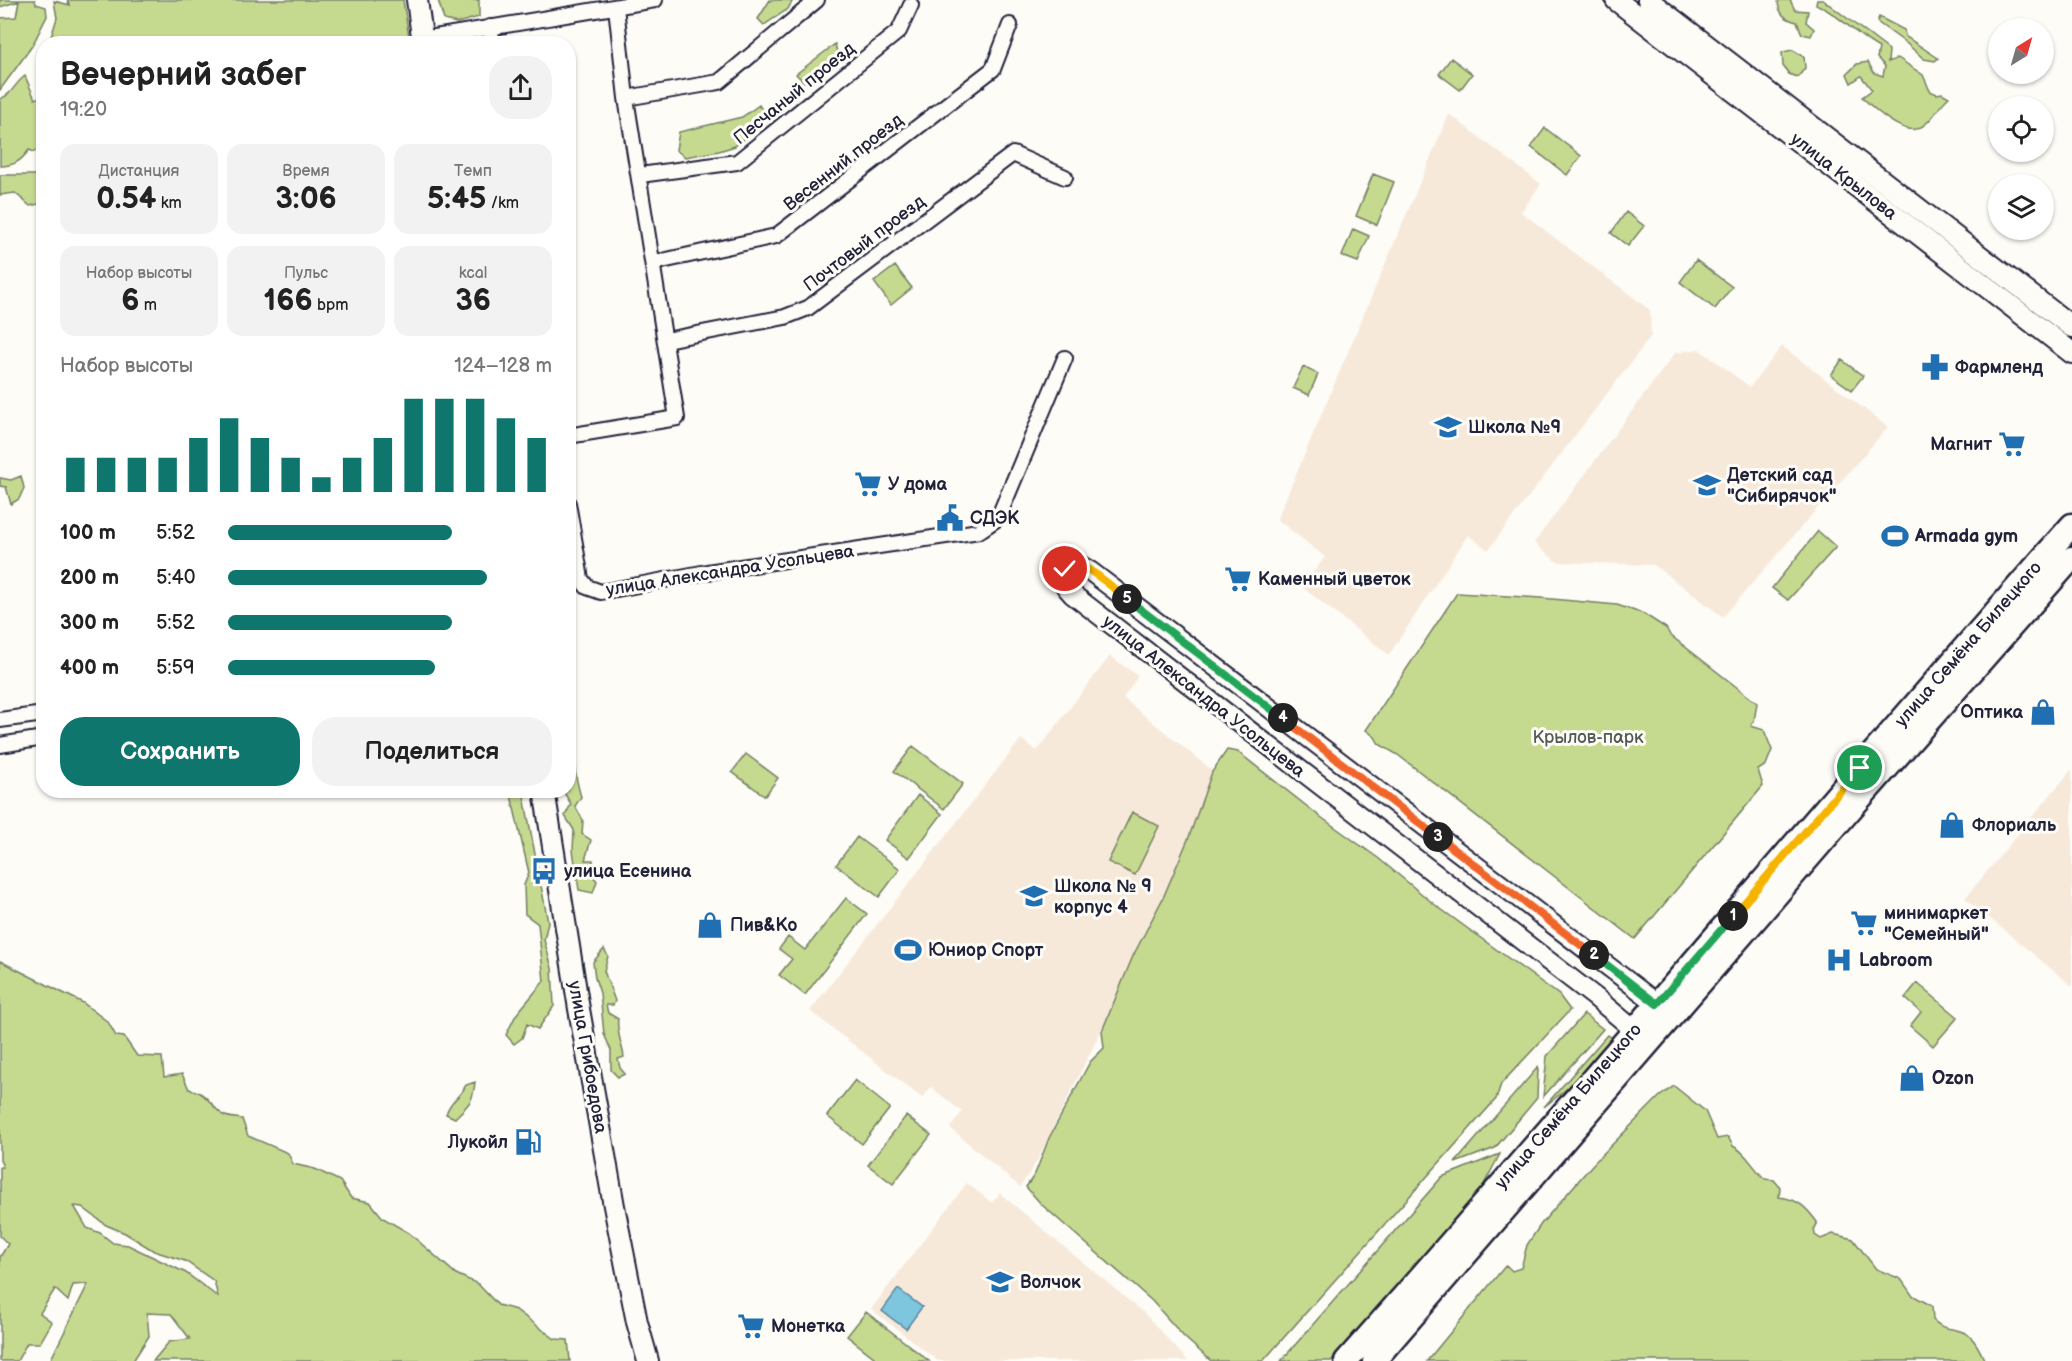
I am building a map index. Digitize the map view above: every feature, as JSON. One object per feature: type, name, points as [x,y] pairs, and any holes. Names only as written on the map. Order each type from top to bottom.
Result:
[{"type":"main road","points":[[417,0],[422,36]]},
{"type":"main road","name":"улица Крылова","points":[[1616,0],[2072,353]]},
{"type":"main road","name":"улица Крылова","points":[[1648,0],[2072,327]]},
{"type":"main road","name":"улица Семёна Билецкого","points":[[1374,1361],[1962,649],[2072,525]]},
{"type":"main road","name":"улица Семёна Билецкого","points":[[1664,1009],[1693,992],[1911,739],[2072,558]]},
{"type":"main road","name":"улица Грибоедова","points":[[545,798],[579,1009],[637,1322]]},
{"type":"main road","name":"улица Семёна Билецкого","points":[[1346,1361],[1641,1036]]},
{"type":"main road","points":[[634,1361],[637,1322]]},
{"type":"main road","points":[[637,1322],[648,1361]]},
{"type":"street","points":[[447,36],[656,0]]},
{"type":"street","points":[[626,98],[719,82],[816,0]]},
{"type":"street","name":"Песчаный проезд","points":[[640,175],[737,162],[899,31],[911,5]]},
{"type":"street","points":[[576,435],[677,418],[626,98],[616,8]]},
{"type":"street","name":"Весенний проезд","points":[[653,263],[776,236],[993,69],[1010,25]]},
{"type":"street","points":[[490,27],[492,36]]},
{"type":"street","name":"Почтовый проезд","points":[[666,340],[785,317],[808,308],[1014,154],[1065,177]]},
{"type":"street","name":"улица Александра Усольцева","points":[[576,550],[581,579],[587,587],[602,592],[707,572],[979,531],[998,518],[1065,358]]},
{"type":"street","name":"улица Александра Усольцева","points":[[1641,1036],[1586,990],[1072,594],[1061,580],[1065,569],[1076,563],[1090,571],[1664,1009]]},
{"type":"street","points":[[0,720],[36,715]]},
{"type":"street","points":[[0,745],[36,739]]},
{"type":"shaded area","name":"Школа №9","points":[[1449,114],[1541,184],[1521,212],[1650,310],[1651,336],[1488,550],[1468,535],[1389,655],[1302,587],[1325,557],[1277,519]]},
{"type":"shaded area","name":"Детский сад \"Сибирячок\"","points":[[1782,346],[1888,427],[1723,617],[1654,565],[1557,562],[1534,543],[1675,353],[1699,349],[1750,387]]},
{"type":"shaded area","name":"Школа № 9 корпус 4","points":[[1110,656],[1138,676],[1123,698],[1224,780],[1037,1161],[1020,1187],[950,1128],[962,1112],[931,1087],[922,1098],[810,1011],[1021,739],[1037,751]]},
{"type":"shaded area","points":[[2072,769],[2072,986],[1965,898]]},
{"type":"shaded area","name":"Волчок","points":[[967,1183],[992,1203],[1000,1193],[1145,1314],[1188,1361],[938,1361],[871,1309]]},
{"type":"green space","points":[[0,0],[35,0],[36,4],[46,7],[47,16],[32,46],[0,90],[0,18],[16,17],[19,1],[0,7]]},
{"type":"green space","points":[[67,0],[403,0],[409,36],[51,36],[57,18],[54,1],[70,5]]},
{"type":"green space","points":[[438,0],[479,0],[479,17],[457,23],[444,20]]},
{"type":"green space","points":[[770,0],[793,0],[788,9],[764,25],[758,19]]},
{"type":"green space","points":[[1790,0],[1795,10],[1808,11],[1806,22],[1814,29],[1811,36],[1802,34],[1797,22],[1783,15],[1778,2]]},
{"type":"green space","points":[[1817,0],[1823,0],[1889,50],[1888,62],[1898,58],[1923,75],[1930,91],[1949,97],[1929,121],[1914,129],[1898,126],[1862,97],[1872,90],[1861,76],[1851,83],[1847,74],[1857,64],[1868,62],[1874,73],[1883,76],[1885,66],[1877,58],[1879,48],[1816,4]]},
{"type":"green space","points":[[1879,17],[1904,30],[1905,36],[1938,58],[1935,61],[1924,59],[1877,22]]},
{"type":"green space","points":[[835,44],[839,60],[823,67],[804,82],[796,74]]},
{"type":"green space","points":[[1793,50],[1804,57],[1805,68],[1798,77],[1789,74],[1783,66],[1782,52]]},
{"type":"green space","points":[[1451,58],[1472,74],[1460,90],[1439,74]]},
{"type":"green space","points":[[25,76],[36,99],[36,151],[29,150],[17,162],[0,166],[0,99],[8,94]]},
{"type":"green space","points":[[759,105],[764,113],[759,127],[735,146],[685,157],[676,150],[679,132],[742,117]]},
{"type":"green space","points":[[1545,128],[1581,156],[1567,175],[1531,147]]},
{"type":"green space","points":[[1373,174],[1394,182],[1377,225],[1356,216]]},
{"type":"green space","points":[[0,175],[36,175],[36,205],[30,206],[15,193],[0,195]]},
{"type":"green space","points":[[1626,212],[1644,226],[1628,246],[1611,233]]},
{"type":"green space","points":[[1353,229],[1369,236],[1358,262],[1342,256]]},
{"type":"green space","points":[[1696,260],[1732,287],[1715,309],[1680,282]]},
{"type":"green space","points":[[895,266],[912,288],[891,305],[874,282]]},
{"type":"green space","points":[[1842,360],[1863,376],[1852,390],[1831,375]]},
{"type":"green space","points":[[1303,367],[1318,374],[1309,395],[1293,388]]},
{"type":"green space","points":[[21,476],[24,488],[19,499],[11,504],[6,487],[0,486],[0,478],[11,480]]},
{"type":"green space","points":[[1818,531],[1836,547],[1788,600],[1772,588]]},
{"type":"green space","name":"Крылов-парк","points":[[1457,593],[1617,605],[1644,614],[1666,628],[1670,635],[1757,703],[1751,726],[1764,730],[1772,750],[1766,765],[1758,770],[1763,786],[1635,939],[1398,755],[1379,744],[1375,737],[1366,730]]},
{"type":"green space","points":[[913,746],[963,784],[944,809],[894,771]]},
{"type":"green space","points":[[1227,750],[1238,752],[1318,815],[1378,858],[1434,904],[1559,995],[1570,1010],[1501,1084],[1496,1099],[1263,1361],[1211,1361],[1184,1337],[1152,1301],[1042,1205],[1026,1187],[1035,1174],[1049,1138],[1090,1062],[1104,1048],[1102,1031],[1133,956],[1163,898],[1189,837],[1212,772]]},
{"type":"green space","points":[[746,754],[778,778],[765,796],[732,772]]},
{"type":"green space","points":[[576,775],[581,797],[575,806],[583,820],[582,834],[591,840],[585,860],[593,860],[592,875],[597,881],[593,893],[579,890],[573,850],[574,830],[565,816],[571,804],[567,798],[576,798]]},
{"type":"green space","points":[[918,795],[942,814],[909,858],[885,840]]},
{"type":"green space","points":[[512,798],[524,798],[548,922],[544,940],[552,968],[554,1006],[538,1029],[527,1024],[522,1038],[514,1044],[506,1035],[516,1015],[544,981],[538,924],[525,914],[524,885],[529,873]]},
{"type":"green space","points":[[1132,812],[1159,826],[1135,875],[1108,862]]},
{"type":"green space","points":[[857,837],[900,869],[879,897],[836,865]]},
{"type":"green space","points":[[846,898],[867,914],[805,995],[779,975],[792,959],[779,949],[788,937],[805,950]]},
{"type":"green space","points":[[604,949],[608,956],[604,971],[615,1001],[613,1005],[606,1005],[608,1013],[618,1019],[618,1033],[624,1057],[618,1059],[620,1068],[625,1074],[618,1077],[611,1070],[611,1050],[604,1034],[600,993],[593,962]]},
{"type":"green space","points":[[0,961],[83,1003],[108,1022],[116,1036],[124,1037],[137,1056],[162,1057],[164,1077],[182,1074],[189,1089],[204,1096],[223,1115],[242,1119],[248,1136],[288,1153],[293,1164],[315,1169],[340,1181],[351,1198],[370,1202],[383,1218],[409,1233],[456,1274],[478,1284],[498,1305],[516,1310],[555,1339],[568,1340],[570,1361],[153,1361],[169,1342],[190,1339],[171,1314],[147,1313],[149,1336],[133,1361],[50,1361],[88,1284],[73,1285],[68,1301],[55,1289],[40,1313],[52,1322],[40,1343],[27,1343],[17,1361],[0,1361],[0,1257],[8,1244],[0,1236],[0,1167],[3,1167],[0,1160]],"holes":[[[74,1206],[82,1207],[106,1225],[125,1233],[154,1251],[185,1261],[214,1281],[218,1297],[186,1273],[128,1245],[113,1243],[100,1233],[87,1228]]]},
{"type":"green space","points":[[1917,983],[1958,1017],[1933,1046],[1910,1026],[1921,1012],[1905,998]]},
{"type":"green space","points":[[1584,1014],[1603,1029],[1543,1097],[1547,1056]]},
{"type":"green space","points":[[1607,1035],[1611,1038],[1575,1082],[1544,1107]]},
{"type":"green space","points":[[1538,1067],[1537,1098],[1495,1148],[1455,1163]]},
{"type":"green space","points":[[855,1080],[890,1108],[862,1144],[827,1116]]},
{"type":"green space","points":[[475,1082],[470,1102],[464,1109],[455,1118],[446,1114],[450,1105],[466,1085]]},
{"type":"green space","points":[[1674,1086],[1705,1111],[1717,1139],[1728,1137],[1733,1146],[1742,1152],[1765,1179],[1774,1180],[1780,1187],[1779,1197],[1796,1202],[1809,1212],[1817,1222],[1814,1228],[1815,1235],[1821,1239],[1833,1234],[1853,1239],[1876,1269],[1901,1279],[1912,1295],[1932,1306],[1933,1320],[1943,1327],[1969,1336],[1976,1343],[1985,1361],[1427,1361],[1506,1265],[1512,1271],[1521,1268],[1527,1245],[1541,1224],[1593,1164],[1659,1097]]},
{"type":"green space","points":[[906,1116],[931,1135],[893,1184],[868,1165]]},
{"type":"green space","points":[[1500,1154],[1483,1186],[1463,1211],[1331,1361],[1281,1361],[1442,1177]]},
{"type":"green space","points":[[866,1312],[929,1361],[879,1361],[847,1336]]},
{"type":"water","points":[[898,1289],[922,1307],[906,1329],[882,1311]]},
{"type":"place","name":"Фармленд","points":[[1935,367]]},
{"type":"place","name":"Школа №9","points":[[1448,427]]},
{"type":"place","name":"Магнит","points":[[2012,444]]},
{"type":"place","name":"У дома","points":[[868,484]]},
{"type":"place","name":"Детский сад \"Сибирячок\"","points":[[1707,485]]},
{"type":"place","name":"СДЭК","points":[[950,518]]},
{"type":"place","name":"Armada gym","points":[[1895,536]]},
{"type":"place","name":"Каменный цветок","points":[[1238,579]]},
{"type":"place","name":"Оптика","points":[[2043,712]]},
{"type":"place","name":"Флориаль","points":[[1952,825]]},
{"type":"place","name":"улица Есенина","points":[[544,871]]},
{"type":"place","name":"Школа № 9 корпус 4","points":[[1034,896]]},
{"type":"place","name":"минимаркет \"Семейный\"","points":[[1864,923]]},
{"type":"place","name":"Пив&Ко","points":[[710,925]]},
{"type":"place","name":"Юниор Спорт","points":[[908,950]]},
{"type":"place","name":"Labroom","points":[[1839,960]]},
{"type":"place","name":"Ozon","points":[[1912,1078]]},
{"type":"place","name":"Лукойл","points":[[528,1142]]},
{"type":"place","name":"Волчок","points":[[1000,1282]]},
{"type":"place","name":"Монетка","points":[[751,1326]]},
{"type":"route","points":[[1065,569],[1076,563],[1090,571],[1657,1004],[1860,768]]}]
